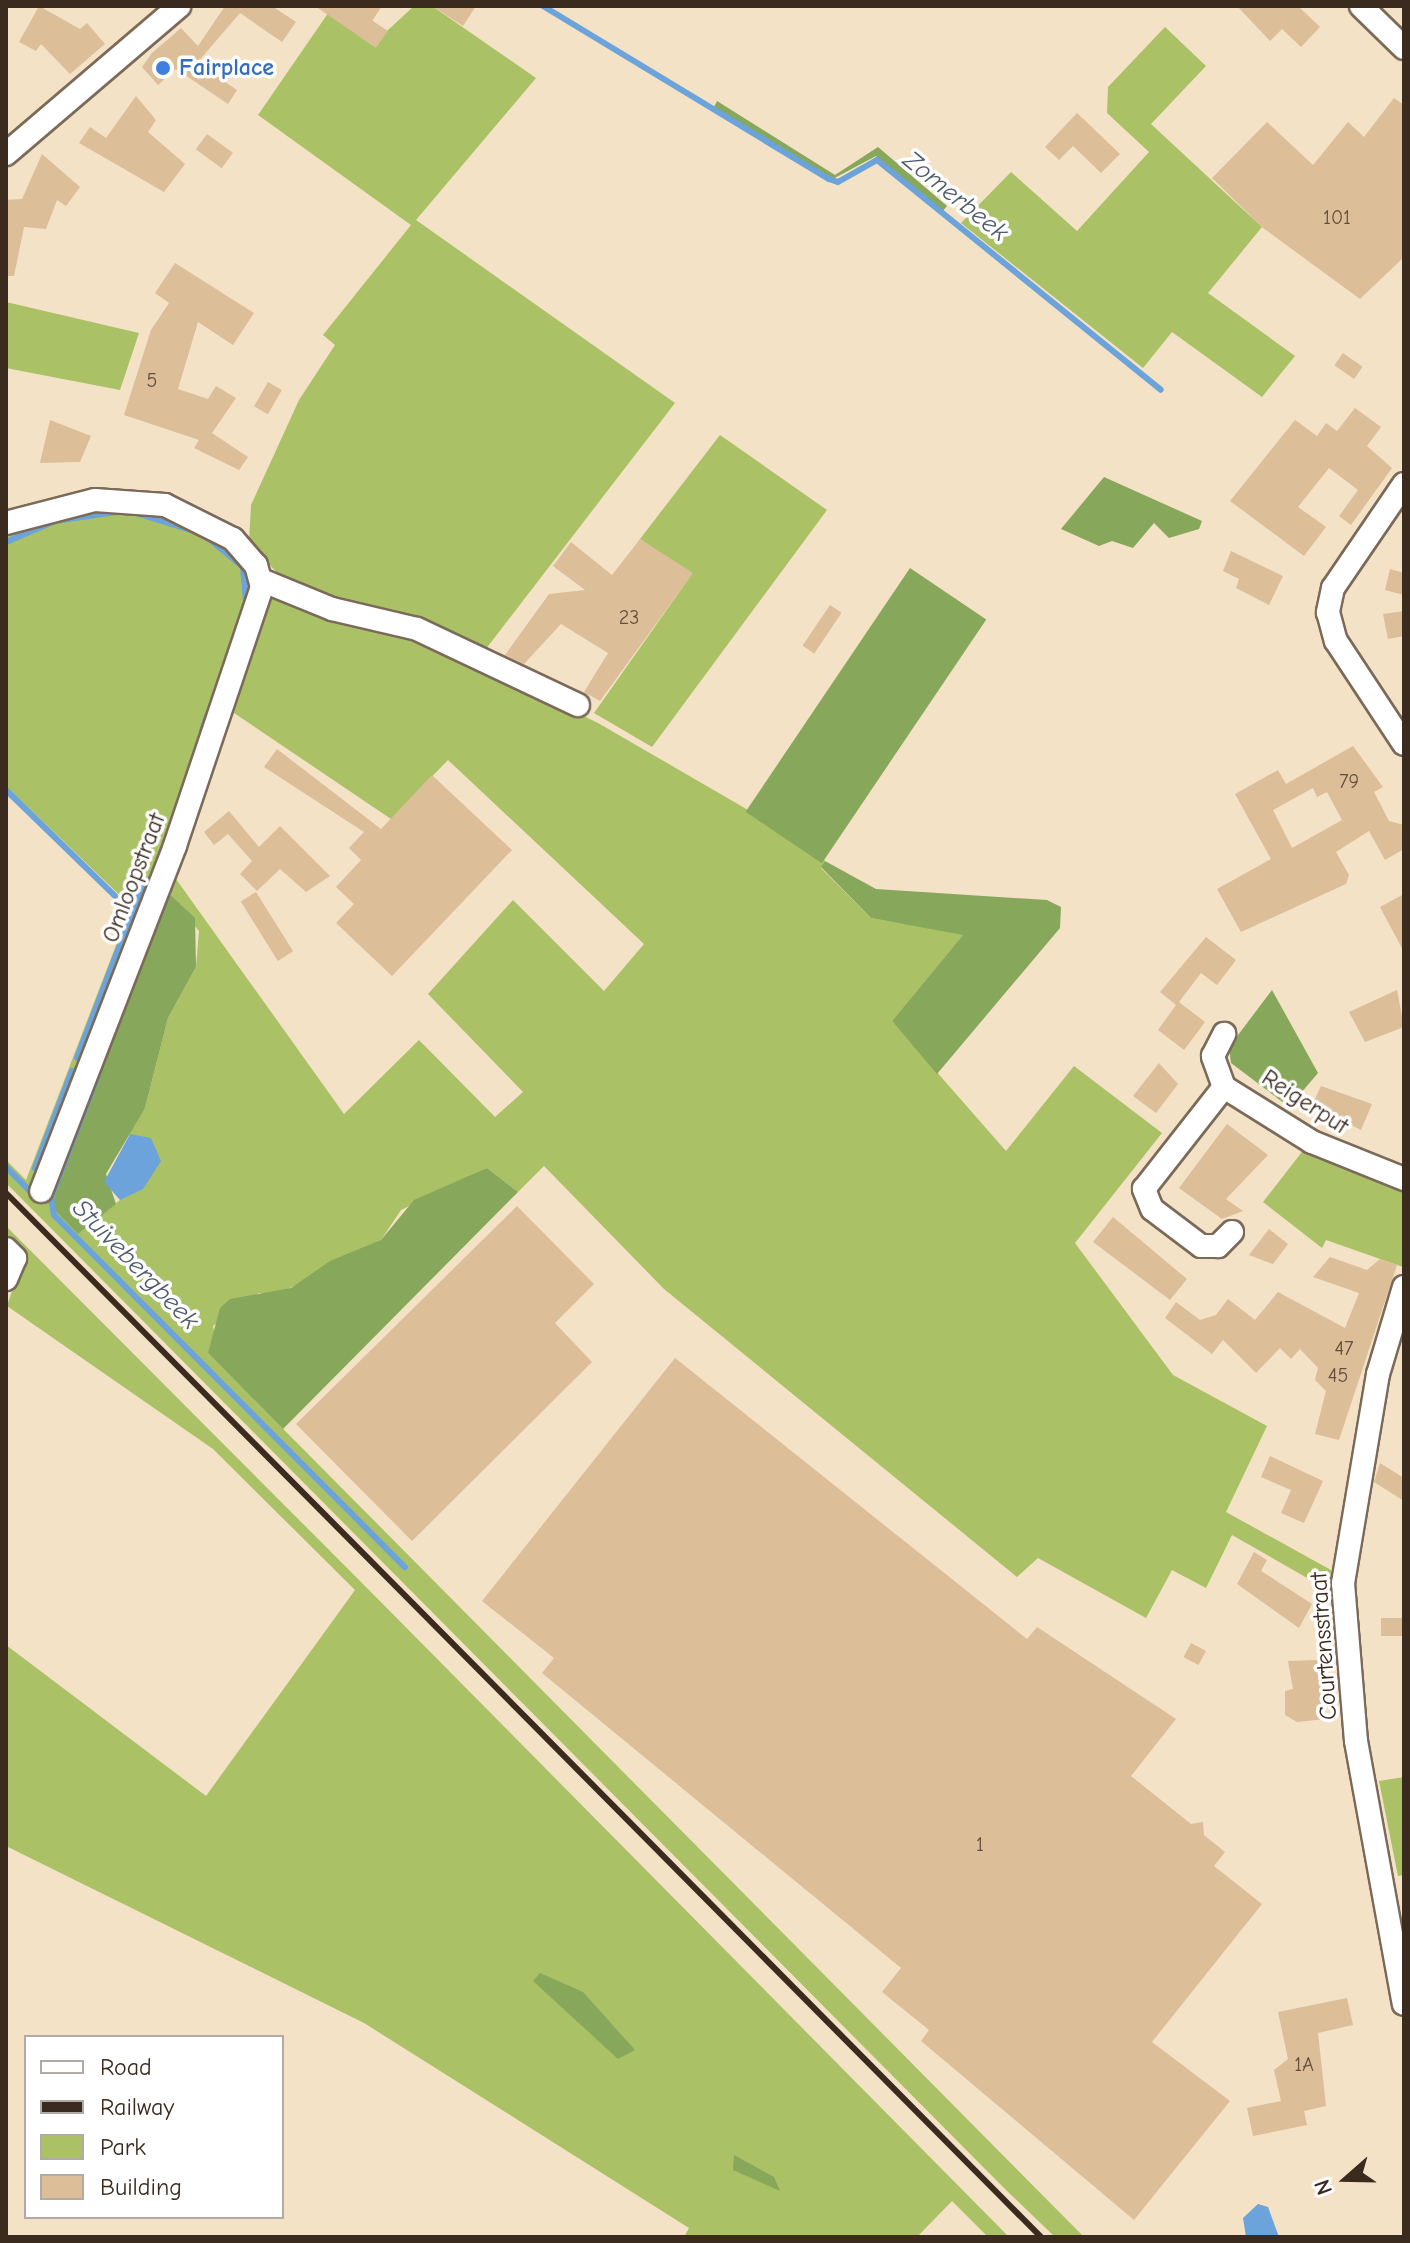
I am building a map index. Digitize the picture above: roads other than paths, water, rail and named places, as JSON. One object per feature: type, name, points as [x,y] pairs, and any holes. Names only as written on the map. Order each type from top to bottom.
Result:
[{"type":"street","points":[[6,154],[179,6]]},
{"type":"street","points":[[1361,6],[1404,48]]},
{"type":"street","points":[[1404,484],[1333,588],[1328,612],[1336,641],[1404,744]]},
{"type":"street","points":[[6,523],[95,500],[165,505],[233,539],[261,580],[332,609],[417,629],[578,705]]},
{"type":"street","name":"Omloopstraat","points":[[41,1191],[254,628],[261,580]]},
{"type":"street","name":"Reigerput","points":[[1224,1034],[1213,1056],[1224,1087]]},
{"type":"street","name":"Reigerput","points":[[1224,1087],[1239,1090],[1312,1142],[1404,1179]]},
{"type":"street","name":"Reigerput","points":[[1224,1087],[1144,1189],[1152,1209],[1201,1246],[1218,1246],[1232,1232]]},
{"type":"street","points":[[6,1249],[15,1258],[6,1279]]},
{"type":"street","name":"Courtensstraat","points":[[1404,1287],[1378,1374],[1343,1583],[1356,1741],[1404,2004]]},
{"type":"water","points":[[130,1134],[151,1138],[161,1161],[143,1189],[120,1200],[104,1182]]},
{"type":"water","points":[[1258,2204],[1268,2207],[1279,2237],[1246,2237],[1243,2218]]},
{"type":"waterway","name":"Zomerbeek","points":[[543,6],[829,179],[838,182],[877,160],[1161,390]]},
{"type":"waterway","points":[[6,542],[55,521],[117,512]]},
{"type":"waterway","points":[[136,513],[191,530]]},
{"type":"waterway","points":[[208,538],[243,567],[246,605]]},
{"type":"waterway","points":[[202,731],[208,714]]},
{"type":"waterway","name":"Stuivebergbeek","points":[[6,790],[115,896]]},
{"type":"waterway","points":[[77,1058],[145,879]]},
{"type":"waterway","points":[[35,1168],[72,1071]]},
{"type":"waterway","name":"Stuivebergbeek","points":[[99,1073],[51,1198],[54,1215],[405,1567]]},
{"type":"waterway","points":[[6,1167],[30,1191]]},
{"type":"railway","points":[[6,1193],[1041,2237]]},
{"type":"place","name":"Fairplace","points":[[163,68]]}]
